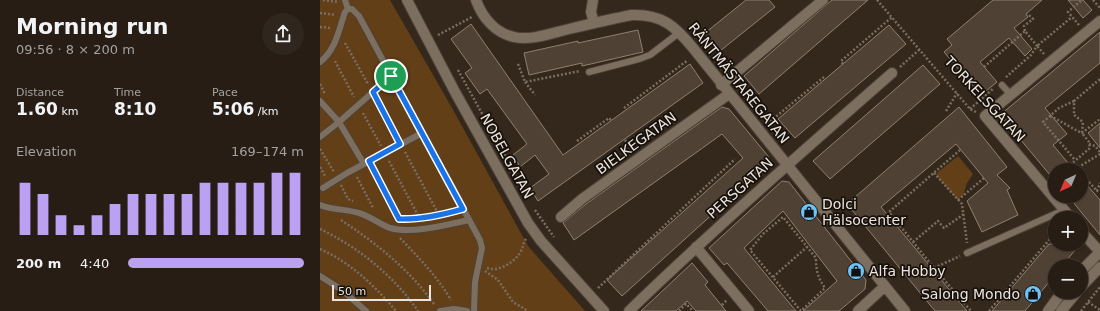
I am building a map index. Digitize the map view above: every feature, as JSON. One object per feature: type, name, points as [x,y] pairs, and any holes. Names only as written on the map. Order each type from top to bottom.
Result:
[{"type":"street","name":"NOBELGATAN","points":[[407,0],[454,92],[528,223],[541,241],[604,311]]},
{"type":"street","name":"RÄNTMÄSTAREGATAN","points":[[476,0],[479,10],[487,20],[504,34],[515,38],[532,37],[632,15],[643,14],[662,19],[673,26],[680,32],[905,311]]},
{"type":"street","points":[[593,0],[591,12],[594,23]]},
{"type":"street","points":[[722,85],[823,0]]},
{"type":"street","points":[[985,116],[1100,21]]},
{"type":"street","name":"PERSGATAN","points":[[629,311],[696,247],[787,164],[892,74]]},
{"type":"street","name":"BIELKEGATAN","points":[[561,217],[582,199],[729,94]]},
{"type":"street","name":"TORKELSGATAN","points":[[985,116],[1064,211]]},
{"type":"street","points":[[1088,239],[1100,252],[1088,263]]},
{"type":"street","points":[[696,247],[749,311]]},
{"type":"street","points":[[1088,280],[1099,269]]},
{"type":"street","points":[[858,311],[885,286]]},
{"type":"street","points":[[1048,311],[1057,299]]},
{"type":"street","points":[[1061,311],[1071,299]]},
{"type":"lane","points":[[320,62],[330,52],[335,42],[348,9],[345,0]]},
{"type":"lane","points":[[348,9],[352,9],[359,16],[480,240],[482,248],[476,282],[474,311]]},
{"type":"lane","points":[[589,72],[650,55],[680,32]]},
{"type":"lane","points":[[320,137],[391,76]]},
{"type":"lane","points":[[1001,83],[1010,94]]},
{"type":"lane","points":[[320,101],[339,122],[366,162]]},
{"type":"lane","points":[[323,188],[366,162],[422,133]]},
{"type":"lane","points":[[322,206],[350,210],[364,214],[385,226],[394,228],[426,228],[469,220]]},
{"type":"lane","points":[[967,253],[1048,221]]},
{"type":"lane","points":[[1091,260],[1099,269]]},
{"type":"lane","points":[[320,276],[342,290],[366,311]]},
{"type":"lane","points":[[440,311],[456,309],[467,311]]},
{"type":"path","name":"TORKELSGATAN","points":[[877,0],[970,109],[985,116]]},
{"type":"path","points":[[1082,0],[1068,12],[1085,33]]},
{"type":"path","points":[[1093,0],[1100,8]]},
{"type":"path","points":[[320,13],[344,16]]},
{"type":"path","points":[[1026,14],[1033,19],[1024,26],[1025,31],[1050,62]]},
{"type":"path","points":[[442,42],[438,35],[472,16]]},
{"type":"path","points":[[843,64],[841,61],[892,17]]},
{"type":"path","points":[[970,109],[1032,54],[1037,46],[1072,17]]},
{"type":"path","points":[[984,67],[1025,31]]},
{"type":"path","points":[[345,43],[439,215]]},
{"type":"path","points":[[892,74],[920,49]]},
{"type":"path","points":[[624,108],[689,60]]},
{"type":"path","points":[[335,61],[420,219]]},
{"type":"path","points":[[518,64],[525,82],[535,95]]},
{"type":"path","points":[[458,69],[523,188]]},
{"type":"path","points":[[525,82],[580,71],[589,72]]},
{"type":"path","points":[[759,131],[824,77]]},
{"type":"path","points":[[1075,160],[1043,122],[1059,108],[1074,101],[1100,79]]},
{"type":"path","points":[[946,111],[957,93]]},
{"type":"path","points":[[1074,101],[1074,115],[1083,122],[1082,133]]},
{"type":"path","points":[[1050,116],[1057,119],[1069,128],[1082,133],[1089,144],[1090,148],[1072,163]]},
{"type":"path","points":[[577,141],[609,118],[611,120]]},
{"type":"path","points":[[1082,133],[1100,119]]},
{"type":"path","points":[[625,140],[634,153]]},
{"type":"path","points":[[1085,163],[1100,153],[1095,146],[1089,144]]},
{"type":"path","points":[[320,148],[338,178],[348,199],[360,203]]},
{"type":"path","points":[[960,150],[889,212],[971,311]]},
{"type":"path","points":[[602,294],[597,288],[736,159]]},
{"type":"path","points":[[366,162],[400,219],[394,218]]},
{"type":"path","points":[[934,172],[962,204],[967,253],[934,268]]},
{"type":"path","points":[[958,200],[984,178]]},
{"type":"path","points":[[1088,182],[1095,192]]},
{"type":"path","points":[[1095,192],[1100,183]]},
{"type":"path","points":[[1095,192],[1100,188]]},
{"type":"path","points":[[366,205],[375,210]]},
{"type":"path","points":[[533,205],[558,242]]},
{"type":"path","points":[[322,206],[380,247],[400,264],[435,305]]},
{"type":"path","points":[[414,219],[463,209]]},
{"type":"path","points":[[913,242],[938,221],[944,228],[964,214]]},
{"type":"path","points":[[783,216],[807,247],[817,257],[816,269],[818,279],[825,288],[801,311],[750,250],[762,233],[783,216]]},
{"type":"path","points":[[394,228],[398,237],[432,271],[444,287],[456,309]]},
{"type":"path","points":[[320,229],[348,245],[379,268],[400,288],[418,311]]},
{"type":"path","points":[[479,265],[493,270],[500,268],[519,254],[526,239]]},
{"type":"path","points":[[989,311],[1048,241]]},
{"type":"path","points":[[772,277],[807,247]]},
{"type":"path","points":[[320,249],[363,277],[396,311]]},
{"type":"path","points":[[479,265],[498,280],[513,302],[528,311]]},
{"type":"path","points":[[1081,311],[1100,287]]},
{"type":"path","points":[[1088,302],[1100,310]]},
{"type":"path","points":[[679,311],[686,304],[693,311]]},
{"type":"shaded area","points":[[320,0],[390,0],[452,108],[528,246],[585,311],[320,311]]},
{"type":"shaded area","points":[[958,156],[973,174],[967,183],[963,196],[957,199],[936,175]]},
{"type":"building","points":[[746,0],[769,0],[775,7],[720,51],[705,33]]},
{"type":"building","points":[[832,0],[868,0],[759,94],[744,76]]},
{"type":"building","points":[[993,0],[1042,0],[1026,14],[1028,17],[1014,28],[1032,49],[1025,56],[1009,38],[980,62],[997,82],[981,95],[944,52],[952,45],[947,39]]},
{"type":"building","points":[[1068,0],[1083,0],[1092,10],[1083,18]]},
{"type":"building","points":[[471,24],[563,155],[690,64],[703,83],[538,201],[530,188],[549,174],[535,155],[520,167],[513,155],[527,144],[487,89],[480,94],[465,73],[472,68],[451,39]]},
{"type":"building","points":[[889,25],[906,44],[795,138],[778,119]]},
{"type":"building","points":[[638,30],[643,52],[582,66],[582,63],[529,75],[524,53]]},
{"type":"building","points":[[1100,32],[1100,63],[1045,108],[1067,134],[1053,145],[1068,163],[1048,163],[1048,173],[1000,115]]},
{"type":"building","points":[[923,65],[940,84],[830,179],[813,161]]},
{"type":"building","points":[[722,107],[729,109],[768,156],[768,164],[622,296],[607,280],[743,158],[722,134],[574,240],[563,223],[586,204]]},
{"type":"building","points":[[959,107],[1007,167],[997,175],[1010,188],[1007,190],[1018,215],[982,232],[967,201],[988,183],[956,144],[881,207],[967,311],[935,311],[847,204]]},
{"type":"building","points":[[1100,123],[1100,148],[1088,133]]},
{"type":"building","points":[[782,181],[789,182],[866,280],[865,289],[839,311],[803,311],[837,281],[783,211],[744,248],[796,311],[768,311],[727,263],[724,265],[709,248]]},
{"type":"building","points":[[1088,186],[1100,200],[1100,235],[1088,220],[1088,211],[1080,211],[1074,203],[1088,203]]},
{"type":"building","points":[[1048,245],[1048,251],[1074,251],[1068,259],[1048,259],[1048,283],[1025,311],[992,311]]},
{"type":"building","points":[[692,263],[708,282],[705,285],[726,311],[696,311],[687,301],[676,311],[641,311]]},
{"type":"place","name":"Dolci Hälsocenter","points":[[809,212]]},
{"type":"place","name":"Alfa Hobby","points":[[856,271]]},
{"type":"place","name":"Salong Mondo","points":[[1033,294]]},
{"type":"route","points":[[391,76],[463,209],[425,218],[399,219],[369,161],[400,144],[373,92],[391,76]]}]
